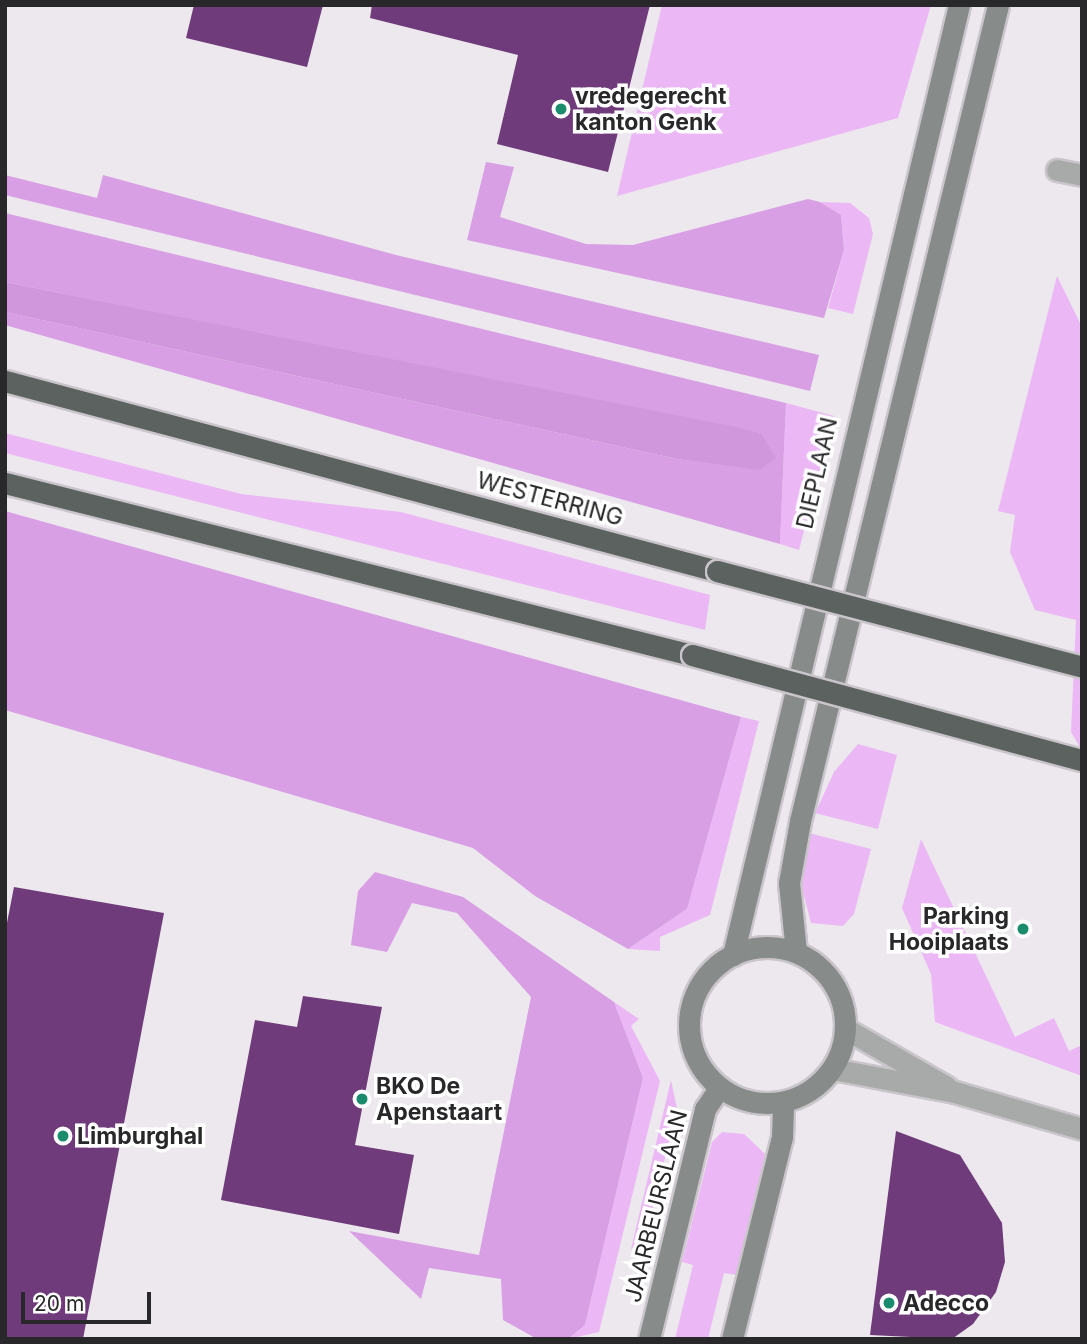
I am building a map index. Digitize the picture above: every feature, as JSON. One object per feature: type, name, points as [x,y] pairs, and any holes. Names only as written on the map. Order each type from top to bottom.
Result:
[{"type":"highway","name":"WESTERRING","points":[[5,381],[1082,667]]},
{"type":"highway","points":[[5,483],[692,655],[1082,760]]},
{"type":"main road","name":"DIEPLAAN","points":[[733,955],[959,5]]},
{"type":"main road","points":[[796,952],[789,883],[800,821],[998,5]]},
{"type":"main road","points":[[753,948],[796,952],[834,983],[846,1029],[833,1069],[808,1093],[783,1103],[760,1104],[719,1088],[703,1071],[689,1028],[700,985],[733,955],[753,948]]},
{"type":"main road","name":"JAARBEURSLAAN","points":[[649,1339],[705,1109],[719,1088]]},
{"type":"main road","points":[[732,1339],[782,1138],[783,1103]]},
{"type":"street","points":[[1057,170],[1082,175]]},
{"type":"street","points":[[846,1029],[955,1092]]},
{"type":"street","points":[[833,1069],[955,1092],[1082,1129]]},
{"type":"shaded area","points":[[662,5],[931,5],[898,118],[617,196]]},
{"type":"shaded area","points":[[486,162],[514,167],[500,217],[586,244],[633,245],[808,199],[820,202],[841,215],[844,250],[824,318],[467,240]]},
{"type":"shaded area","points":[[5,175],[97,198],[103,175],[396,255],[819,355],[810,391],[5,195]]},
{"type":"shaded area","points":[[820,202],[850,203],[869,218],[873,234],[853,314],[828,308],[844,250],[841,215]]},
{"type":"shaded area","points":[[5,213],[786,403],[780,544],[5,325],[5,312],[677,459],[760,469],[761,433],[5,282]]},
{"type":"shaded area","points":[[1057,276],[1082,327],[1082,751],[1071,732],[1076,620],[1035,610],[1010,552],[1015,515],[998,511]]},
{"type":"shaded area","points":[[5,282],[736,427],[761,433],[776,458],[760,470],[677,459],[5,312]]},
{"type":"shaded area","points":[[786,403],[834,416],[799,550],[780,544]]},
{"type":"shaded area","points":[[5,433],[241,494],[401,512],[710,595],[705,630],[5,453]]},
{"type":"shaded area","points":[[5,511],[741,717],[687,909],[628,949],[535,896],[473,848],[5,710]]},
{"type":"shaded area","points":[[741,717],[759,721],[710,915],[660,937],[660,951],[628,949],[687,909]]},
{"type":"shaded area","points":[[858,744],[897,755],[878,829],[815,813],[834,772]]},
{"type":"shaded area","points":[[809,833],[871,849],[854,914],[843,926],[811,923],[800,880]]},
{"type":"shaded area","points":[[921,839],[1015,1037],[1054,1018],[1069,1051],[1082,1045],[1082,1076],[935,1022],[931,974],[902,908]]},
{"type":"shaded area","points":[[375,872],[463,897],[614,1002],[643,1078],[585,1325],[568,1339],[537,1339],[503,1320],[501,1279],[429,1268],[421,1299],[349,1231],[479,1255],[531,997],[457,913],[412,903],[387,952],[351,945],[358,891]]},
{"type":"shaded area","points":[[614,1002],[639,1019],[631,1026],[660,1081],[599,1332],[568,1339],[585,1325],[643,1078]]},
{"type":"shaded area","points":[[671,1080],[677,1109],[642,1252],[631,1249]]},
{"type":"shaded area","points":[[722,1132],[744,1134],[765,1154],[737,1275],[724,1273],[708,1339],[675,1339],[693,1265],[682,1262],[712,1142]]},
{"type":"building","points":[[194,5],[323,5],[307,67],[186,38]]},
{"type":"building","points":[[372,5],[650,5],[608,172],[497,144],[518,55],[370,18]]},
{"type":"building","name":"Limburghal","points":[[14,887],[164,913],[83,1339],[5,1339],[5,933]]},
{"type":"building","points":[[303,996],[382,1007],[355,1145],[414,1155],[399,1234],[221,1200],[255,1020],[297,1027]]},
{"type":"building","points":[[896,1131],[960,1155],[1002,1223],[1005,1262],[996,1292],[973,1324],[952,1339],[870,1335]]},
{"type":"place","name":"vredegerecht kanton Genk","points":[[561,109]]},
{"type":"place","name":"Parking Hooiplaats","points":[[1023,929]]},
{"type":"place","name":"BKO De Apenstaart","points":[[362,1099]]},
{"type":"place","name":"Limburghal","points":[[63,1136]]},
{"type":"place","name":"Adecco","points":[[889,1303]]}]
